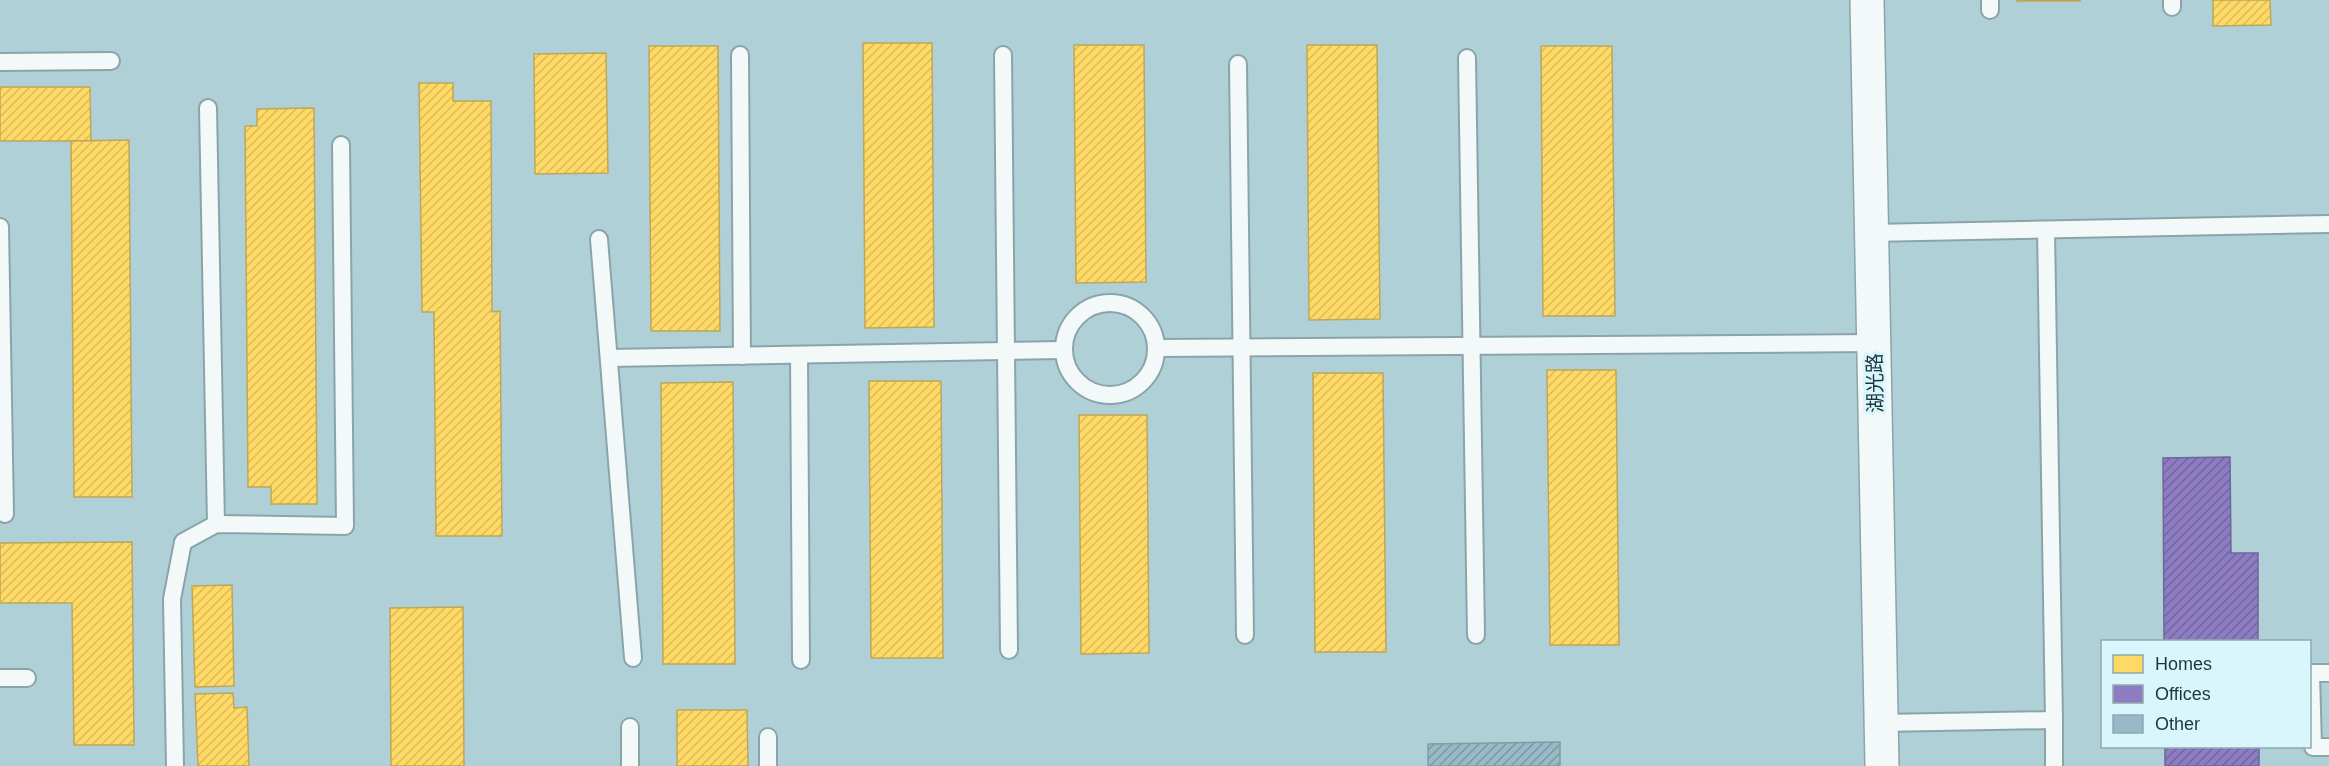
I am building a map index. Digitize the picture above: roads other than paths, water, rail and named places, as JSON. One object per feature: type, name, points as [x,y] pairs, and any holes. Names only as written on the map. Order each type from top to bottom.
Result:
[{"type":"street","name":"湖光路","points":[[1867,0],[1882,766]]},
{"type":"lane","points":[[740,55],[742,356]]},
{"type":"lane","points":[[1003,55],[1009,651]]},
{"type":"lane","points":[[1467,58],[1476,634]]},
{"type":"lane","points":[[0,62],[111,61]]},
{"type":"lane","points":[[1238,63],[1245,635]]},
{"type":"lane","points":[[208,108],[216,524]]},
{"type":"lane","points":[[175,766],[172,599],[183,542],[216,524],[345,526],[341,146]]},
{"type":"lane","points":[[1871,233],[2329,224]]},
{"type":"lane","points":[[0,227],[5,514]]},
{"type":"lane","points":[[2046,230],[2054,766]]},
{"type":"lane","points":[[599,240],[633,658]]},
{"type":"lane","points":[[1112,302],[1129,307],[1143,317],[1153,331],[1157,348],[1154,365],[1146,380],[1133,390],[1118,396],[1101,396],[1086,390],[1074,379],[1066,364],[1063,350],[1066,334],[1073,321],[1084,311],[1097,304],[1112,302]]},
{"type":"lane","points":[[1157,348],[1874,344]]},
{"type":"lane","points":[[609,358],[1063,350]]},
{"type":"lane","points":[[799,355],[801,660]]},
{"type":"lane","points":[[2329,673],[2311,673],[2313,747],[2329,747]]},
{"type":"lane","points":[[0,678],[27,678]]},
{"type":"lane","points":[[1881,723],[2054,720]]},
{"type":"lane","points":[[630,727],[630,766]]},
{"type":"lane","points":[[768,737],[768,766]]}]
